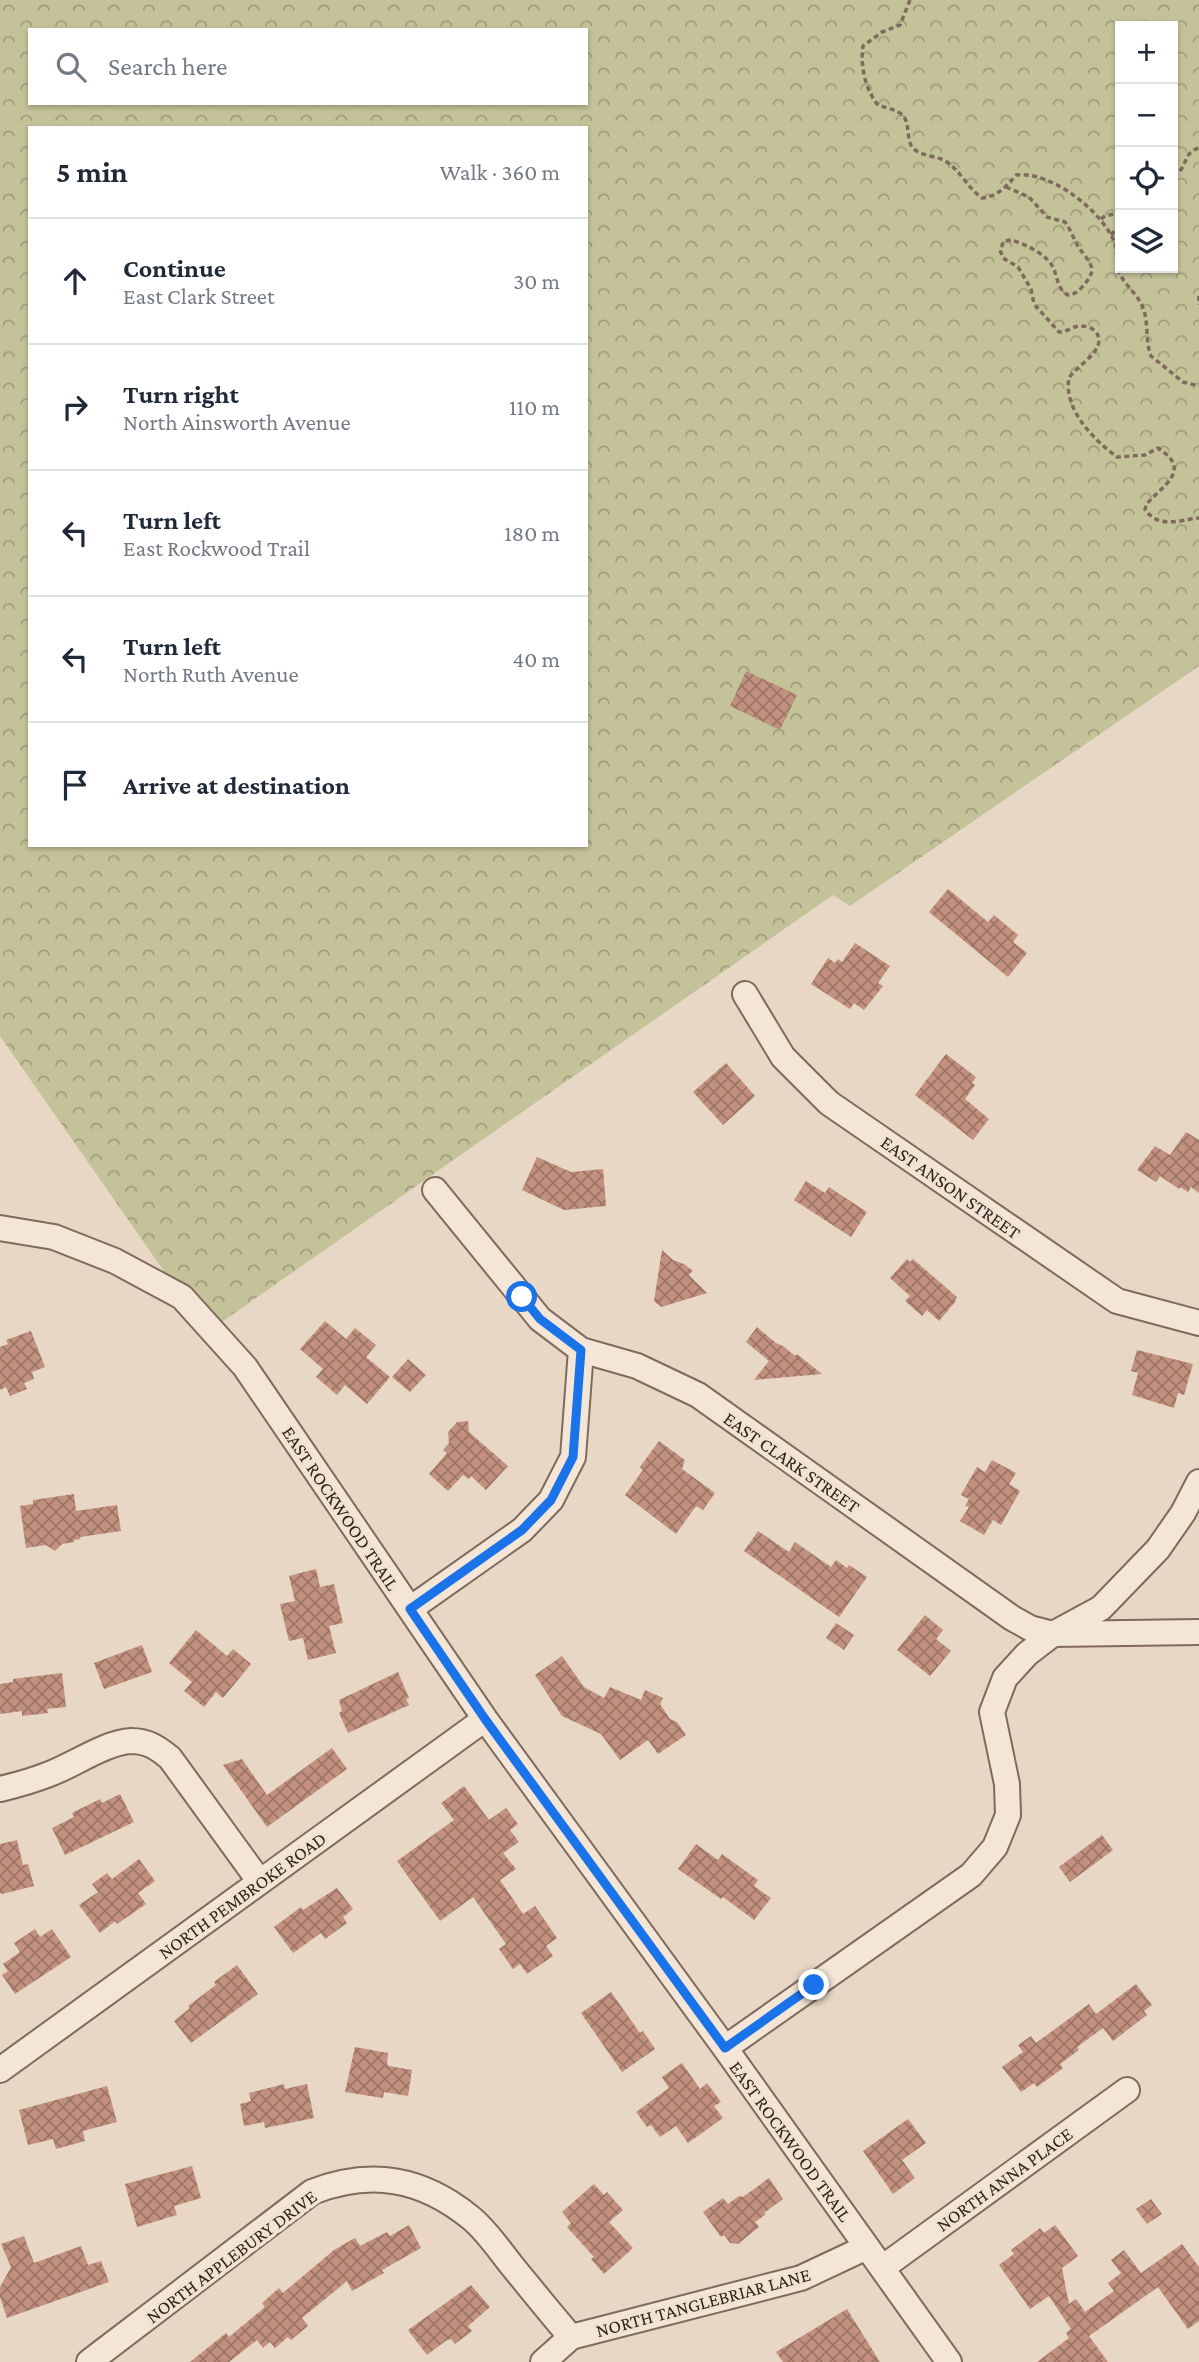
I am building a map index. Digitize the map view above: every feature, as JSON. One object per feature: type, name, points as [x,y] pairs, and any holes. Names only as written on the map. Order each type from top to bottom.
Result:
[{"type":"street","name":"EAST ANSON STREET","points":[[745,994],[783,1057],[829,1103],[1117,1301],[1199,1323]]},
{"type":"street","name":"EAST CLARK STREET","points":[[435,1190],[540,1319],[581,1350],[637,1366],[698,1395],[1012,1618],[1030,1628],[1053,1634],[1199,1632]]},
{"type":"street","name":"EAST ROCKWOOD TRAIL","points":[[0,1228],[54,1237],[115,1261],[182,1297],[245,1367],[485,1719],[949,2362]]},
{"type":"street","points":[[410,1609],[522,1530],[551,1500],[573,1457],[581,1350]]},
{"type":"street","points":[[725,2048],[971,1875],[995,1847],[1008,1815],[1007,1784],[992,1712],[1005,1678],[1027,1654],[1053,1634],[1101,1608],[1158,1549],[1183,1513],[1199,1482]]},
{"type":"street","name":"NORTH PEMBROKE ROAD","points":[[0,2070],[485,1719]]},
{"type":"street","points":[[0,1789],[51,1773],[129,1741],[158,1747],[170,1758],[260,1882]]},
{"type":"street","name":"NORTH ANNA PLACE","points":[[882,2267],[1127,2090]]},
{"type":"street","name":"NORTH APPLEBURY DRIVE","points":[[89,2362],[312,2192],[337,2182],[386,2179],[415,2185],[445,2200],[473,2219],[571,2337]]},
{"type":"street","name":"NORTH TANGLEBRIAR LANE","points":[[543,2362],[571,2337],[801,2278],[867,2247]]},
{"type":"path","points":[[910,0],[900,25],[882,32],[863,46],[863,65],[871,96],[877,104],[898,112],[904,118],[915,150],[924,155],[939,157],[948,163],[973,192],[982,198],[992,197],[1016,175],[1049,179],[1101,219],[1117,250],[1120,273],[1136,293],[1143,309],[1151,356],[1184,382],[1199,386]]},
{"type":"path","points":[[1178,174],[1186,156],[1199,148]]},
{"type":"path","points":[[1006,187],[1029,197],[1048,217],[1065,222],[1078,247],[1091,264],[1089,280],[1077,292],[1068,295],[1061,291],[1052,266],[1044,257],[1022,243],[1011,240],[1004,241],[1000,250],[1003,258],[1018,267],[1031,289],[1034,304],[1059,332],[1082,326],[1093,329],[1098,334],[1096,350],[1069,378],[1068,396],[1072,407],[1117,457],[1145,455],[1158,449],[1170,460],[1175,469],[1174,477],[1146,505],[1148,514],[1158,521],[1168,523],[1199,518]]},
{"type":"path","points":[[1101,219],[1115,213]]},
{"type":"path","points":[[1111,235],[1115,231]]},
{"type":"path","points":[[1199,296],[1199,305]]},
{"type":"green space","points":[[0,0],[1199,0],[1199,666],[850,906],[833,895],[210,1330],[182,1297],[0,1036]]},
{"type":"building","points":[[746,671],[797,695],[780,730],[730,706]]},
{"type":"building","points":[[948,889],[988,922],[994,915],[1018,935],[1013,942],[1027,953],[1008,977],[929,912]]},
{"type":"building","points":[[855,943],[890,966],[878,983],[883,986],[864,1010],[854,1003],[850,1009],[811,984],[828,958],[835,963],[838,959],[842,962]]},
{"type":"building","points":[[946,1054],[976,1077],[972,1083],[975,1085],[965,1099],[989,1119],[973,1140],[915,1095]]},
{"type":"building","points":[[726,1063],[755,1096],[723,1125],[693,1092]]},
{"type":"building","points":[[1186,1132],[1199,1140],[1199,1193],[1191,1187],[1188,1192],[1180,1187],[1179,1189],[1160,1176],[1156,1182],[1137,1170],[1155,1146],[1170,1155]]},
{"type":"building","points":[[537,1157],[571,1172],[603,1169],[606,1206],[564,1210],[522,1190]]},
{"type":"building","points":[[806,1181],[825,1193],[829,1187],[867,1212],[851,1237],[794,1200]]},
{"type":"building","points":[[662,1250],[673,1260],[693,1271],[689,1275],[707,1293],[661,1307],[654,1301]]},
{"type":"building","points":[[907,1259],[910,1262],[913,1259],[957,1297],[939,1321],[927,1310],[922,1316],[905,1301],[910,1296],[890,1278]]},
{"type":"building","points":[[325,1321],[346,1339],[355,1328],[376,1345],[366,1357],[390,1377],[367,1404],[345,1385],[337,1395],[316,1377],[323,1369],[300,1349]]},
{"type":"building","points":[[757,1327],[822,1374],[754,1380],[769,1361],[746,1342]]},
{"type":"building","points":[[31,1331],[45,1367],[32,1372],[34,1379],[24,1383],[27,1389],[10,1396],[6,1387],[0,1390],[0,1347],[8,1344],[6,1340]]},
{"type":"building","points":[[1137,1350],[1193,1364],[1184,1395],[1178,1393],[1174,1408],[1132,1395],[1138,1373],[1131,1371]]},
{"type":"building","points":[[408,1359],[426,1375],[410,1392],[392,1377]]},
{"type":"building","points":[[468,1421],[469,1432],[508,1466],[486,1490],[471,1476],[469,1479],[463,1475],[448,1491],[429,1474],[447,1453],[443,1450],[449,1443],[448,1432],[457,1422]]},
{"type":"building","points":[[659,1441],[685,1460],[682,1469],[715,1493],[703,1510],[696,1506],[676,1534],[625,1495],[643,1470],[640,1467]]},
{"type":"building","points":[[992,1460],[1016,1473],[1009,1484],[1020,1491],[1001,1525],[993,1520],[984,1535],[960,1521],[969,1507],[965,1506],[969,1499],[961,1495],[977,1467],[985,1472]]},
{"type":"building","points":[[74,1494],[76,1511],[117,1505],[121,1531],[80,1537],[74,1542],[62,1544],[55,1551],[46,1545],[26,1548],[20,1506],[33,1504],[33,1500]]},
{"type":"building","points":[[758,1531],[789,1552],[795,1542],[831,1567],[836,1560],[867,1577],[839,1617],[744,1551]]},
{"type":"building","points":[[316,1569],[320,1587],[334,1584],[343,1623],[329,1626],[336,1653],[308,1660],[303,1638],[289,1641],[280,1604],[295,1601],[289,1576]]},
{"type":"building","points":[[925,1615],[943,1630],[936,1639],[951,1651],[930,1676],[897,1650]]},
{"type":"building","points":[[836,1623],[854,1635],[844,1650],[826,1638]]},
{"type":"building","points":[[196,1630],[227,1656],[233,1649],[251,1664],[223,1698],[216,1692],[204,1707],[184,1691],[192,1682],[169,1663]]},
{"type":"building","points":[[142,1645],[152,1672],[104,1689],[94,1663]]},
{"type":"building","points":[[562,1656],[584,1687],[604,1698],[610,1687],[641,1700],[645,1690],[663,1698],[660,1704],[686,1735],[658,1754],[648,1740],[620,1760],[601,1734],[562,1716],[535,1675]]},
{"type":"building","points":[[398,1672],[409,1698],[406,1699],[409,1705],[348,1733],[339,1713],[342,1711],[339,1700]]},
{"type":"building","points":[[62,1673],[66,1707],[47,1709],[48,1713],[22,1716],[22,1711],[0,1714],[0,1684],[13,1682],[13,1679]]},
{"type":"building","points":[[332,1748],[347,1769],[267,1827],[223,1765],[242,1759],[267,1795]]},
{"type":"building","points":[[464,1786],[489,1820],[506,1808],[518,1824],[510,1830],[519,1842],[503,1853],[516,1869],[500,1880],[523,1914],[535,1906],[557,1938],[546,1946],[553,1956],[527,1974],[520,1964],[513,1969],[499,1949],[506,1944],[473,1897],[440,1921],[397,1861],[454,1820],[441,1803]]},
{"type":"building","points":[[120,1794],[134,1822],[65,1855],[52,1828],[74,1817],[72,1813],[100,1799],[102,1803]]},
{"type":"building","points":[[1102,1835],[1113,1850],[1070,1882],[1059,1867]]},
{"type":"building","points":[[17,1840],[23,1865],[28,1864],[34,1886],[2,1894],[0,1844]]},
{"type":"building","points":[[696,1844],[718,1860],[722,1854],[758,1880],[754,1886],[771,1898],[754,1920],[678,1869]]},
{"type":"building","points":[[139,1859],[155,1881],[138,1893],[146,1904],[117,1924],[115,1921],[100,1933],[79,1905],[98,1892],[92,1884],[107,1873],[112,1879]]},
{"type":"building","points":[[337,1888],[353,1909],[343,1917],[347,1923],[325,1939],[321,1933],[293,1953],[274,1927],[301,1907],[303,1910]]},
{"type":"building","points":[[35,1929],[40,1937],[52,1929],[71,1957],[15,1994],[2,1975],[8,1971],[3,1964],[20,1952],[14,1943]]},
{"type":"building","points":[[237,1965],[258,1994],[191,2043],[174,2021],[190,2008],[188,2006],[216,1985],[214,1982]]},
{"type":"building","points":[[1136,1984],[1152,2005],[1144,2011],[1147,2015],[1113,2041],[1103,2028],[1077,2047],[1079,2050],[1060,2064],[1063,2068],[1037,2087],[1034,2083],[1021,2092],[1002,2067],[1023,2052],[1018,2045],[1031,2036],[1036,2043],[1089,2004],[1096,2014]]},
{"type":"building","points":[[611,1992],[655,2049],[622,2072],[581,2013]]},
{"type":"building","points":[[355,2047],[388,2053],[389,2066],[412,2070],[408,2096],[384,2092],[383,2098],[345,2092]]},
{"type":"building","points":[[682,2063],[700,2089],[707,2083],[721,2102],[714,2106],[723,2118],[688,2143],[676,2126],[660,2137],[651,2125],[647,2127],[636,2112],[669,2088],[662,2077]]},
{"type":"building","points":[[284,2084],[285,2089],[307,2084],[314,2118],[265,2128],[264,2122],[244,2126],[240,2104],[251,2101],[249,2093]]},
{"type":"building","points":[[107,2086],[117,2122],[83,2131],[85,2141],[56,2149],[53,2139],[28,2145],[19,2110]]},
{"type":"building","points":[[908,2119],[926,2143],[902,2160],[915,2178],[893,2194],[863,2151]]},
{"type":"building","points":[[192,2166],[201,2198],[174,2206],[177,2215],[137,2227],[125,2184]]},
{"type":"building","points":[[769,2178],[783,2199],[755,2222],[759,2227],[738,2244],[730,2243],[724,2235],[721,2237],[703,2212],[723,2198],[728,2204],[739,2196],[743,2197]]},
{"type":"building","points":[[594,2184],[604,2195],[607,2192],[623,2210],[609,2222],[633,2248],[604,2274],[591,2259],[594,2257],[567,2227],[571,2223],[562,2212]]},
{"type":"building","points":[[1151,2199],[1162,2214],[1147,2224],[1136,2209]]},
{"type":"building","points":[[409,2225],[421,2248],[352,2291],[347,2281],[302,2318],[308,2326],[291,2340],[288,2337],[275,2348],[270,2342],[263,2348],[257,2340],[229,2362],[190,2362],[226,2333],[229,2337],[265,2307],[262,2303],[279,2288],[283,2293],[334,2250],[355,2238],[360,2246],[387,2232],[390,2236]]},
{"type":"building","points":[[1055,2225],[1078,2256],[1062,2268],[1069,2304],[1076,2299],[1085,2312],[1114,2291],[1108,2283],[1121,2273],[1111,2260],[1124,2250],[1141,2273],[1182,2244],[1199,2267],[1199,2321],[1188,2329],[1158,2287],[1089,2336],[1108,2362],[1037,2362],[1069,2338],[1066,2333],[1071,2329],[1049,2296],[1030,2309],[999,2265],[1014,2254],[1011,2250],[1040,2228],[1044,2233]]},
{"type":"building","points":[[24,2236],[34,2263],[81,2246],[88,2265],[101,2261],[109,2282],[7,2318],[0,2297],[0,2287],[11,2267],[1,2244]]},
{"type":"building","points":[[471,2285],[490,2307],[468,2326],[472,2331],[455,2344],[451,2339],[447,2340],[427,2355],[408,2330]]},
{"type":"building","points":[[847,2309],[880,2362],[783,2362],[776,2352]]},
{"type":"route","points":[[522,1297],[540,1319],[581,1350],[573,1457],[551,1500],[522,1530],[410,1609],[485,1719],[725,2048],[814,1985]]}]
